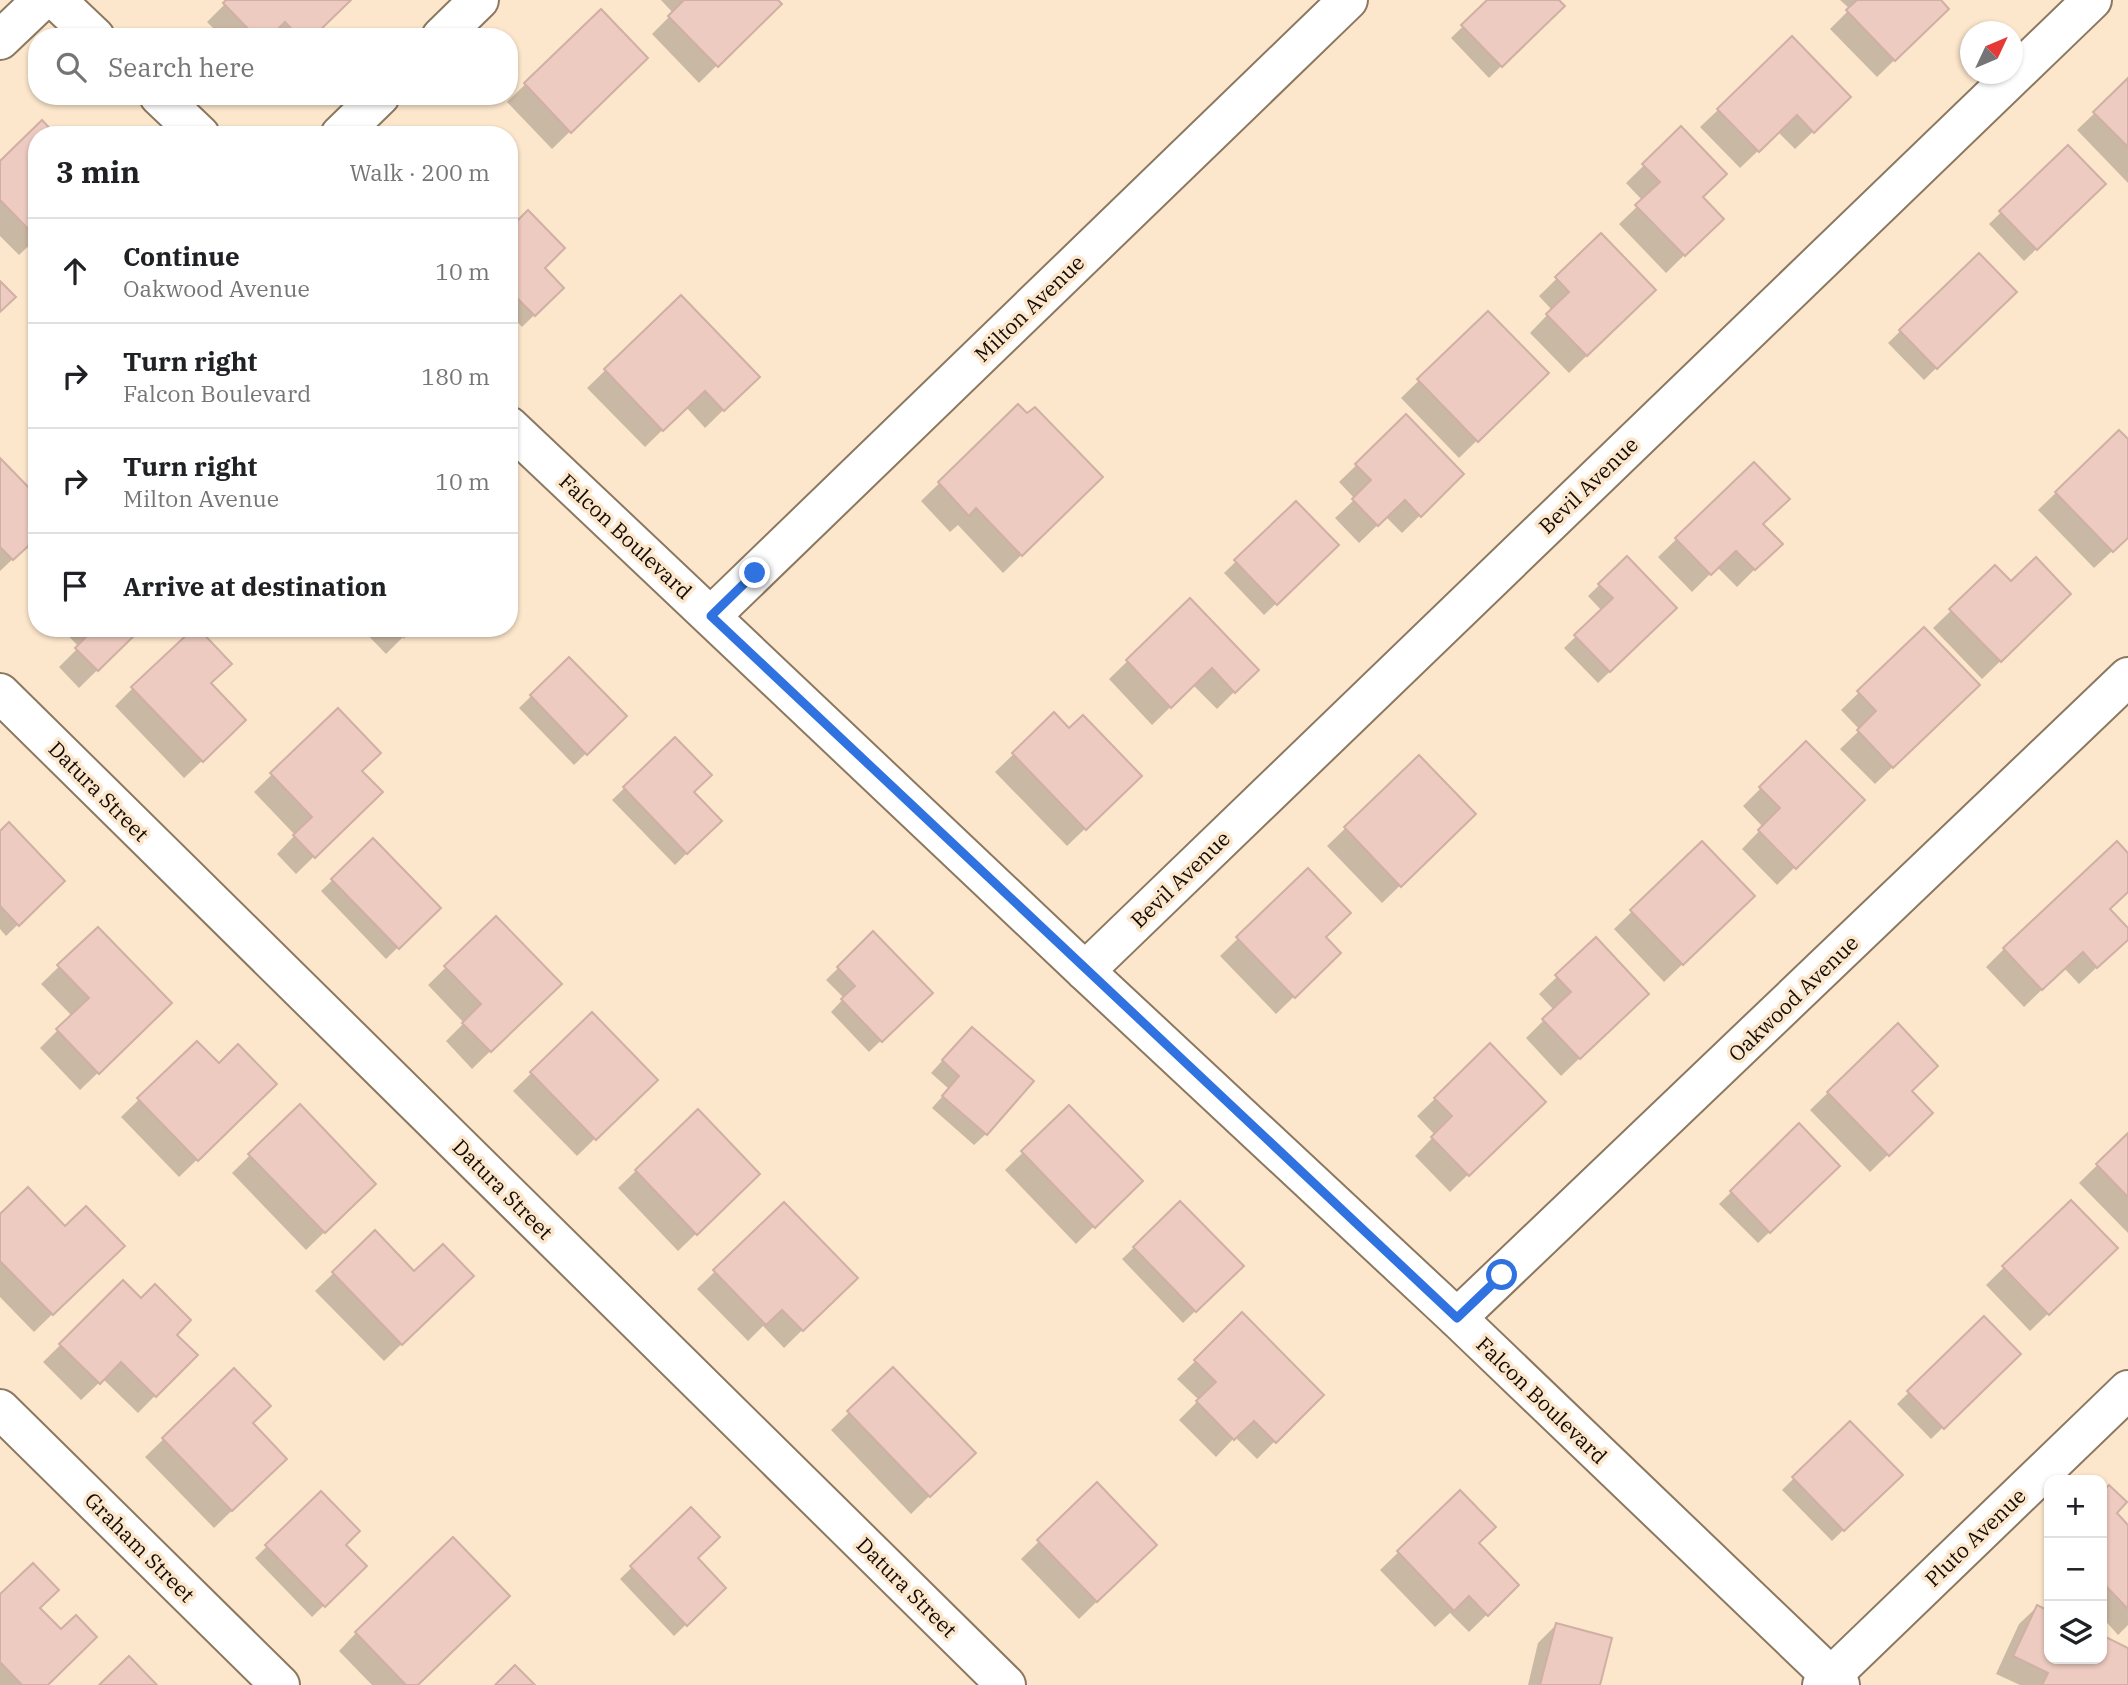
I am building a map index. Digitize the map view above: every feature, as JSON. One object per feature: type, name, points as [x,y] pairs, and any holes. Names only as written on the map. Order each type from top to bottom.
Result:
[{"type":"street","points":[[0,40],[42,0]]},
{"type":"street","points":[[56,0],[86,28]]},
{"type":"street","points":[[450,28],[479,0]]},
{"type":"street","name":"Milton Avenue","points":[[711,616],[1348,0]]},
{"type":"street","name":"Bevil Avenue","points":[[1085,971],[2092,0]]},
{"type":"street","points":[[168,105],[191,126]]},
{"type":"street","points":[[349,126],[371,105]]},
{"type":"street","name":"Falcon Boulevard","points":[[518,434],[1085,971],[1457,1318],[1831,1682]]},
{"type":"street","name":"Oakwood Avenue","points":[[1457,1318],[2128,677]]},
{"type":"street","name":"Datura Street","points":[[0,693],[1006,1685]]},
{"type":"street","name":"Pluto Avenue","points":[[1831,1682],[2128,1390]]},
{"type":"street","name":"Graham Street","points":[[0,1409],[280,1685]]},
{"type":"building","points":[[226,0],[351,0],[322,28],[291,28],[285,22],[279,28],[247,28],[223,3]]},
{"type":"building","points":[[684,0],[778,0],[782,4],[718,67],[668,16]]},
{"type":"building","points":[[1487,0],[1559,0],[1565,6],[1502,67],[1461,25]]},
{"type":"building","points":[[1857,0],[1941,0],[1949,9],[1895,61],[1846,10]]},
{"type":"building","points":[[601,9],[648,58],[571,133],[524,83]]},
{"type":"building","points":[[1792,36],[1851,97],[1814,133],[1797,115],[1759,152],[1717,109]]},
{"type":"building","points":[[2128,78],[2128,147],[2093,112]]},
{"type":"building","points":[[42,120],[48,126],[36,126]]},
{"type":"building","points":[[1681,126],[1727,174],[1703,197],[1724,219],[1685,256],[1635,205],[1660,182],[1642,164]]},
{"type":"building","points":[[28,134],[28,229],[0,200],[0,161]]},
{"type":"building","points":[[2068,145],[2106,184],[2037,250],[1999,211]]},
{"type":"building","points":[[528,210],[565,248],[545,268],[564,288],[535,316],[518,299],[518,220]]},
{"type":"building","points":[[1601,233],[1656,290],[1587,356],[1546,314],[1569,292],[1555,277]]},
{"type":"building","points":[[1979,253],[2017,292],[1937,369],[1899,330]]},
{"type":"building","points":[[0,281],[16,297],[0,312]]},
{"type":"building","points":[[681,295],[760,377],[724,411],[705,391],[663,431],[604,369]]},
{"type":"building","points":[[1488,311],[1549,373],[1478,442],[1417,379]]},
{"type":"building","points":[[1018,404],[1027,413],[1035,407],[1103,477],[1022,556],[976,508],[969,516],[938,482]]},
{"type":"building","points":[[1406,414],[1464,474],[1421,517],[1405,500],[1378,526],[1352,499],[1371,480],[1355,464]]},
{"type":"building","points":[[2119,430],[2128,439],[2128,538],[2113,552],[2055,492]]},
{"type":"building","points":[[0,458],[28,487],[28,546],[13,560],[0,547]]},
{"type":"building","points":[[1754,462],[1790,499],[1763,524],[1783,544],[1755,570],[1736,551],[1711,575],[1675,538]]},
{"type":"building","points":[[1296,501],[1339,545],[1277,605],[1234,560]]},
{"type":"building","points":[[1627,556],[1677,608],[1610,672],[1574,635],[1613,598],[1598,584]]},
{"type":"building","points":[[2036,557],[2071,594],[2001,662],[1949,609],[1995,565],[2011,581]]},
{"type":"building","points":[[1190,598],[1259,670],[1235,693],[1212,668],[1171,708],[1126,660]]},
{"type":"building","points":[[1924,627],[1980,685],[1893,768],[1857,730],[1876,711],[1857,691]]},
{"type":"building","points":[[86,637],[133,637],[98,671],[75,648]]},
{"type":"building","points":[[184,637],[206,637],[232,664],[211,683],[246,720],[203,762],[131,687]]},
{"type":"building","points":[[569,657],[627,716],[587,755],[530,695]]},
{"type":"building","points":[[338,708],[381,753],[362,771],[383,792],[315,858],[293,835],[312,817],[270,773]]},
{"type":"building","points":[[1054,712],[1069,728],[1083,715],[1142,776],[1086,830],[1012,753]]},
{"type":"building","points":[[675,737],[712,775],[694,792],[722,821],[687,854],[623,787]]},
{"type":"building","points":[[1806,741],[1865,800],[1796,869],[1758,830],[1780,808],[1759,787]]},
{"type":"building","points":[[1419,755],[1476,814],[1401,887],[1344,827]]},
{"type":"building","points":[[9,822],[65,881],[19,926],[0,906],[0,831]]},
{"type":"building","points":[[373,838],[441,908],[399,949],[331,879]]},
{"type":"building","points":[[1702,841],[1755,896],[1683,965],[1630,910]]},
{"type":"building","points":[[2117,841],[2128,853],[2128,892],[2110,909],[2128,928],[2128,940],[2097,968],[2083,952],[2042,990],[2003,948]]},
{"type":"building","points":[[1308,868],[1351,913],[1326,937],[1341,953],[1295,998],[1236,937]]},
{"type":"building","points":[[496,916],[562,984],[491,1052],[462,1023],[481,1004],[444,966]]},
{"type":"building","points":[[98,927],[172,1003],[99,1074],[56,1029],[89,998],[57,965]]},
{"type":"building","points":[[873,931],[933,993],[882,1042],[841,999],[855,986],[837,967]]},
{"type":"building","points":[[1596,937],[1649,994],[1580,1059],[1542,1019],[1571,992],[1555,975]]},
{"type":"building","points":[[592,1012],[658,1080],[596,1140],[530,1072]]},
{"type":"building","points":[[1898,1023],[1938,1066],[1912,1091],[1933,1113],[1889,1156],[1827,1092]]},
{"type":"building","points":[[972,1027],[1034,1081],[987,1135],[942,1096],[959,1076],[942,1060]]},
{"type":"building","points":[[197,1041],[219,1063],[238,1044],[277,1084],[198,1161],[137,1098]]},
{"type":"building","points":[[1490,1043],[1546,1102],[1469,1176],[1431,1137],[1452,1116],[1434,1098]]},
{"type":"building","points":[[300,1104],[376,1184],[325,1233],[248,1154]]},
{"type":"building","points":[[1069,1105],[1143,1181],[1095,1228],[1021,1151]]},
{"type":"building","points":[[698,1109],[760,1174],[697,1235],[635,1170]]},
{"type":"building","points":[[1799,1123],[1840,1166],[1770,1233],[1730,1191]]},
{"type":"building","points":[[2128,1133],[2128,1197],[2096,1164]]},
{"type":"building","points":[[28,1187],[65,1226],[86,1206],[125,1246],[53,1315],[0,1261],[0,1214]]},
{"type":"building","points":[[2071,1200],[2118,1248],[2049,1315],[2002,1266]]},
{"type":"building","points":[[1180,1201],[1244,1266],[1196,1312],[1133,1247]]},
{"type":"building","points":[[784,1202],[858,1278],[803,1331],[782,1310],[766,1325],[713,1270]]},
{"type":"building","points":[[375,1230],[414,1271],[443,1244],[474,1276],[402,1345],[332,1272]]},
{"type":"building","points":[[123,1280],[141,1298],[155,1284],[191,1320],[177,1335],[198,1355],[156,1397],[121,1362],[100,1384],[59,1344]]},
{"type":"building","points":[[1242,1312],[1324,1395],[1276,1443],[1254,1421],[1234,1440],[1196,1401],[1216,1382],[1194,1360]]},
{"type":"building","points":[[1984,1316],[2021,1354],[1944,1429],[1907,1391]]},
{"type":"building","points":[[893,1367],[976,1453],[930,1497],[847,1411]]},
{"type":"building","points":[[234,1368],[271,1406],[253,1423],[287,1459],[232,1511],[162,1438]]},
{"type":"building","points":[[1850,1421],[1903,1475],[1844,1531],[1792,1477]]},
{"type":"building","points":[[1097,1482],[1157,1545],[1097,1602],[1037,1540]]},
{"type":"building","points":[[2109,1485],[2127,1502],[2117,1513],[2128,1525],[2128,1609],[2107,1587]]},
{"type":"building","points":[[1460,1490],[1496,1527],[1479,1543],[1519,1585],[1488,1616],[1469,1596],[1454,1611],[1397,1551]]},
{"type":"building","points":[[321,1491],[360,1531],[346,1545],[367,1566],[325,1607],[265,1545]]},
{"type":"building","points":[[691,1507],[720,1537],[698,1558],[726,1588],[687,1626],[630,1566]]},
{"type":"building","points":[[453,1537],[510,1596],[418,1685],[406,1685],[355,1632]]},
{"type":"building","points":[[33,1563],[59,1590],[40,1608],[61,1629],[76,1615],[97,1637],[48,1685],[22,1685],[0,1662],[0,1594]]},
{"type":"building","points":[[2037,1605],[2044,1608],[2044,1664],[2107,1664],[2107,1638],[2128,1648],[2128,1685],[2042,1685],[2048,1673],[2013,1656]]},
{"type":"building","points":[[1556,1623],[1612,1638],[1600,1685],[1540,1685]]},
{"type":"building","points":[[129,1656],[157,1685],[99,1685]]},
{"type":"building","points":[[515,1665],[535,1685],[495,1685]]},
{"type":"route","points":[[755,573],[711,616],[1085,971],[1457,1318],[1502,1275]]}]
